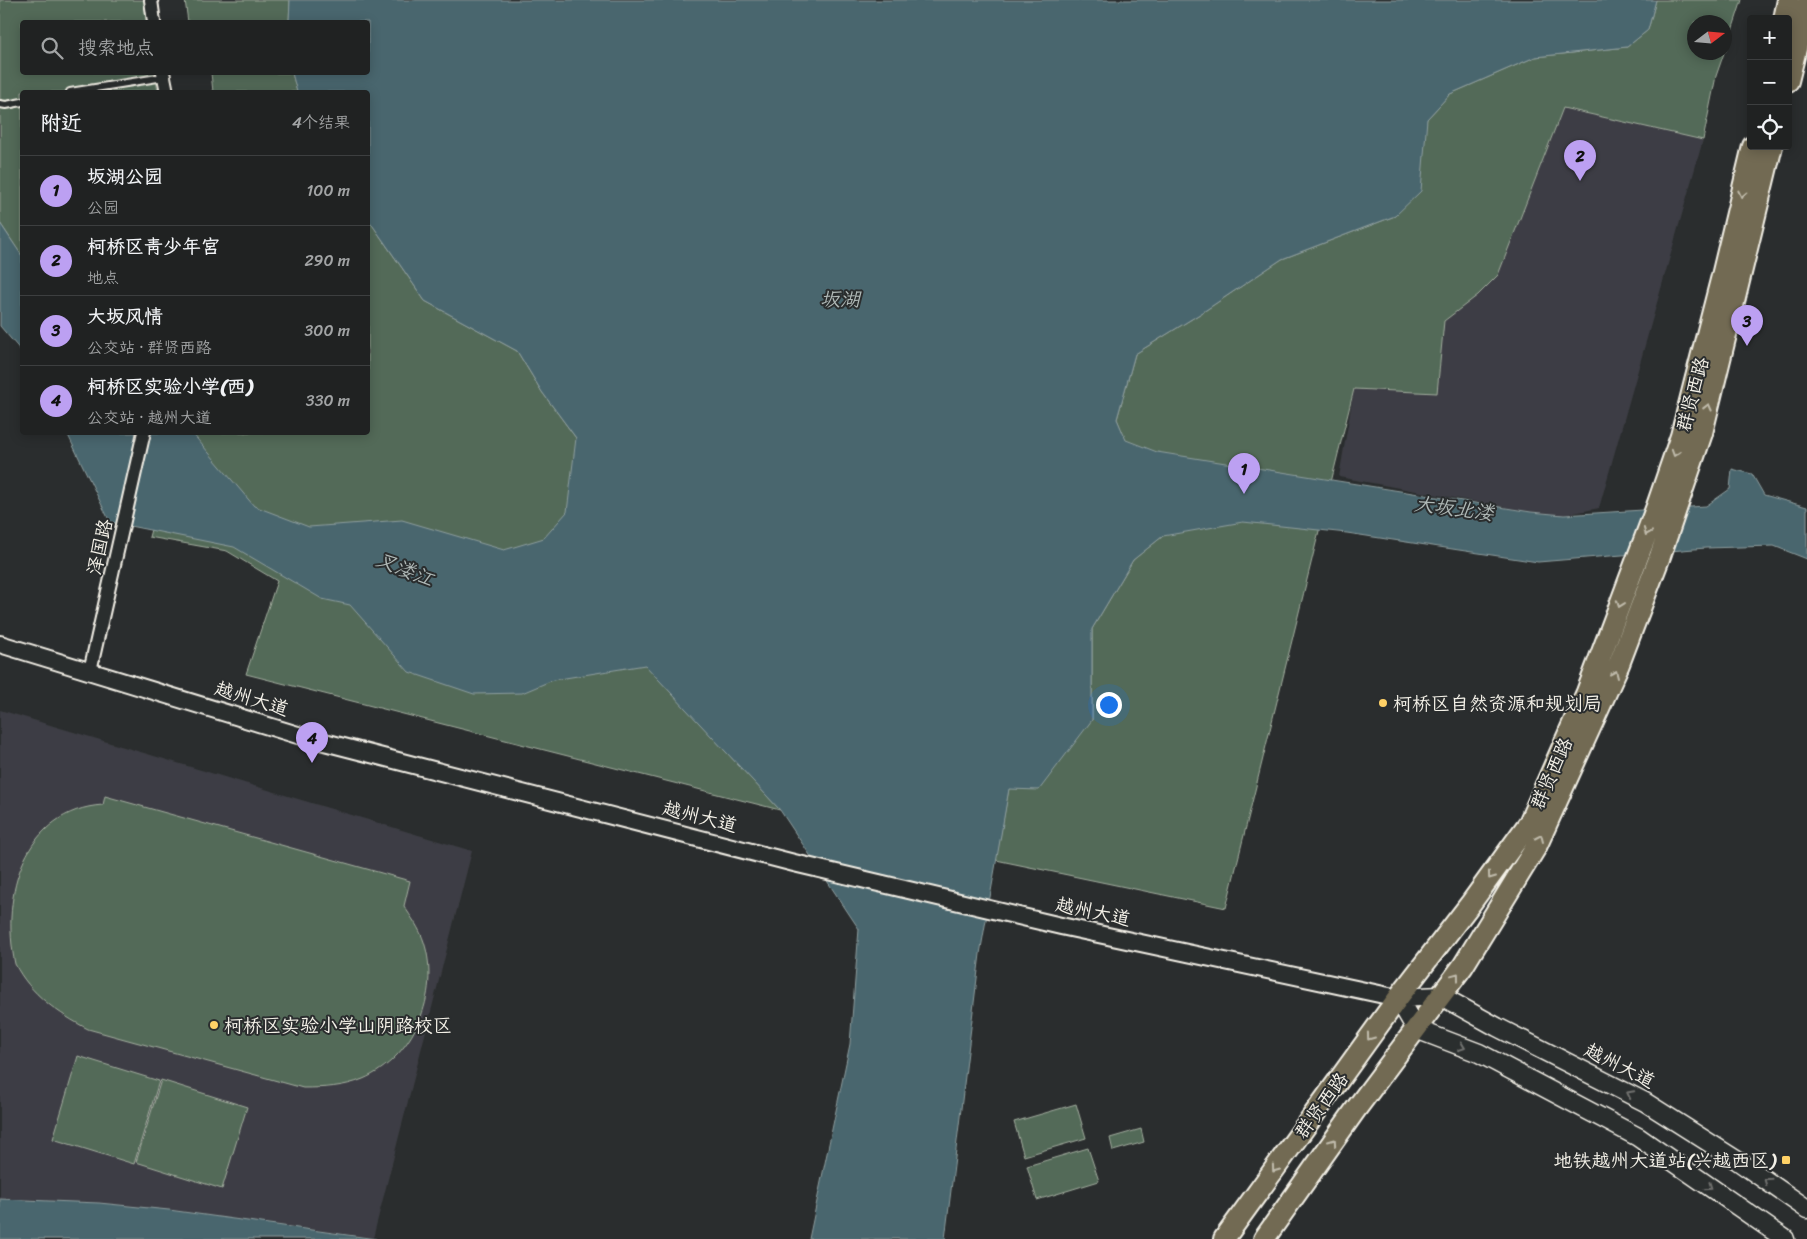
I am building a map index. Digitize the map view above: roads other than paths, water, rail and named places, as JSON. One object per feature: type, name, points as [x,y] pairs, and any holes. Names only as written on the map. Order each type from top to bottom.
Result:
[{"type":"main road","points":[[1785,15],[1788,0]]},
{"type":"main road","points":[[1792,65],[1807,4]]},
{"type":"main road","name":"群贤西路","points":[[1224,1239],[1398,998],[1471,903],[1528,823],[1587,692],[1636,558],[1658,506],[1683,427],[1752,150]]},
{"type":"main road","name":"群贤西路","points":[[1264,1239],[1356,1109],[1463,966],[1536,847],[1619,664],[1660,556],[1702,433],[1771,150]]},
{"type":"main road","name":"越州大道","points":[[1398,998],[1441,996],[1497,1027],[1646,1102],[1738,1161],[1807,1209]]},
{"type":"main road","points":[[1398,998],[1416,1029],[1479,1053],[1638,1137],[1785,1239]]},
{"type":"street","points":[[151,0],[154,20]]},
{"type":"street","points":[[164,75],[167,90]]},
{"type":"street","name":"泽国路","points":[[90,671],[143,435]]},
{"type":"street","name":"越州大道","points":[[0,644],[301,736],[794,862],[1061,926],[1398,998]]},
{"type":"lane","points":[[81,90],[164,75]]},
{"type":"lane","points":[[0,104],[20,102]]},
{"type":"water","name":"坂湖","points":[[290,0],[1656,0],[1648,30],[1627,47],[1535,57],[1450,94],[1427,119],[1421,191],[1395,216],[1282,259],[1203,312],[1135,354],[1117,419],[1126,440],[1157,452],[1531,512],[1564,515],[1706,506],[1730,489],[1732,469],[1752,474],[1764,495],[1807,507],[1807,559],[1774,546],[1706,548],[1538,562],[1347,533],[1243,522],[1163,536],[1133,560],[1092,629],[1092,720],[1039,790],[1009,789],[980,954],[945,1239],[809,1239],[850,1044],[859,929],[780,810],[645,665],[553,680],[522,693],[474,694],[409,672],[350,605],[322,599],[234,547],[110,522],[68,435],[194,435],[254,506],[309,527],[402,520],[504,550],[544,538],[567,512],[576,438],[542,392],[517,351],[425,301],[370,223],[370,90],[296,90],[293,75],[370,75],[370,20],[289,20]]},
{"type":"water","points":[[0,223],[20,253],[20,350],[0,326]]},
{"type":"water","points":[[0,1199],[99,1203],[169,1210],[376,1239],[0,1239]]},
{"type":"place","name":"柯桥区青少年宫","points":[[1580,181]]},
{"type":"place","name":"大坂风情","points":[[1747,346]]},
{"type":"place","name":"坂湖公园","points":[[1244,494]]},
{"type":"place","name":"柯桥区自然资源和规划局","points":[[1383,703]]},
{"type":"place","name":"柯桥区实验小学(西)","points":[[312,763]]},
{"type":"place","name":"柯桥区实验小学山阴路校区","points":[[214,1025]]},
{"type":"place","name":"地铁越州大道站(兴越西区)","points":[[1786,1160]]},
{"type":"water label","name":"大坂北溇","points":[[1454,508]]},
{"type":"water label","name":"叉溇江","points":[[405,569]]}]
